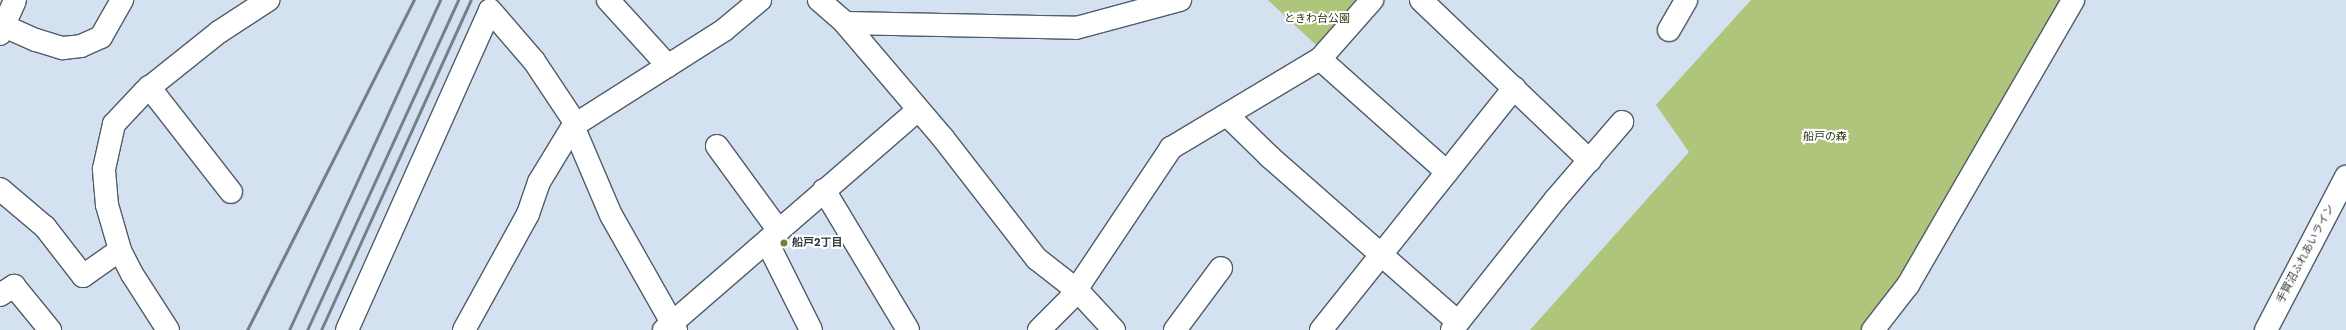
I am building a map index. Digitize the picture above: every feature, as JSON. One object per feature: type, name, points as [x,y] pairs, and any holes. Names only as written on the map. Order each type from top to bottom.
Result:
[{"type":"street","points":[[15,0],[2,30],[63,48],[81,46],[101,37],[122,0]]},
{"type":"street","points":[[168,330],[132,274],[120,250],[107,205],[104,169],[114,124],[149,87],[218,32],[268,0]]},
{"type":"street","points":[[608,0],[668,66]]},
{"type":"street","points":[[464,330],[522,226],[539,182],[575,125],[724,30],[760,0]]},
{"type":"street","points":[[819,0],[845,23],[918,110],[1038,259],[1077,291],[1114,330]]},
{"type":"street","points":[[845,23],[1076,28],[1180,0]]},
{"type":"street","points":[[1039,330],[1077,291],[1171,148],[1320,59],[1372,0]]},
{"type":"street","points":[[1421,0],[1590,161]]},
{"type":"street","points":[[1669,30],[1686,0]]},
{"type":"street","points":[[1873,330],[1908,285],[2073,0]]},
{"type":"street","points":[[348,330],[490,10],[534,61],[575,125],[611,216],[671,328],[824,190],[918,110]]},
{"type":"street","points":[[1320,59],[1447,172]]},
{"type":"street","points":[[149,87],[231,192]]},
{"type":"street","points":[[1321,330],[1514,88]]},
{"type":"street","points":[[1227,115],[1270,158],[1382,254],[1455,326],[1555,200],[1622,122]]},
{"type":"street","points":[[717,146],[773,236],[811,330]]},
{"type":"street","name":"手賀沼ふれあいライン","points":[[2266,330],[2346,177]]},
{"type":"street","points":[[0,189],[45,227],[83,276],[120,250]]},
{"type":"street","points":[[824,190],[908,330]]},
{"type":"street","points":[[1175,330],[1221,268]]},
{"type":"street","points":[[0,295],[14,286],[50,330]]},
{"type":"green space","name":"ときわ台公園","points":[[1268,0],[1362,0],[1317,46]]},
{"type":"green space","name":"船戸の森","points":[[1751,0],[2064,0],[1907,269],[1863,330],[1530,330],[1689,152],[1656,105]]},
{"type":"railway","points":[[247,330],[414,0]]},
{"type":"railway","points":[[289,330],[440,0]]},
{"type":"railway","points":[[307,330],[458,0]]},
{"type":"railway","points":[[321,330],[471,0]]},
{"type":"place","name":"船戸2丁目","points":[[784,243]]}]
